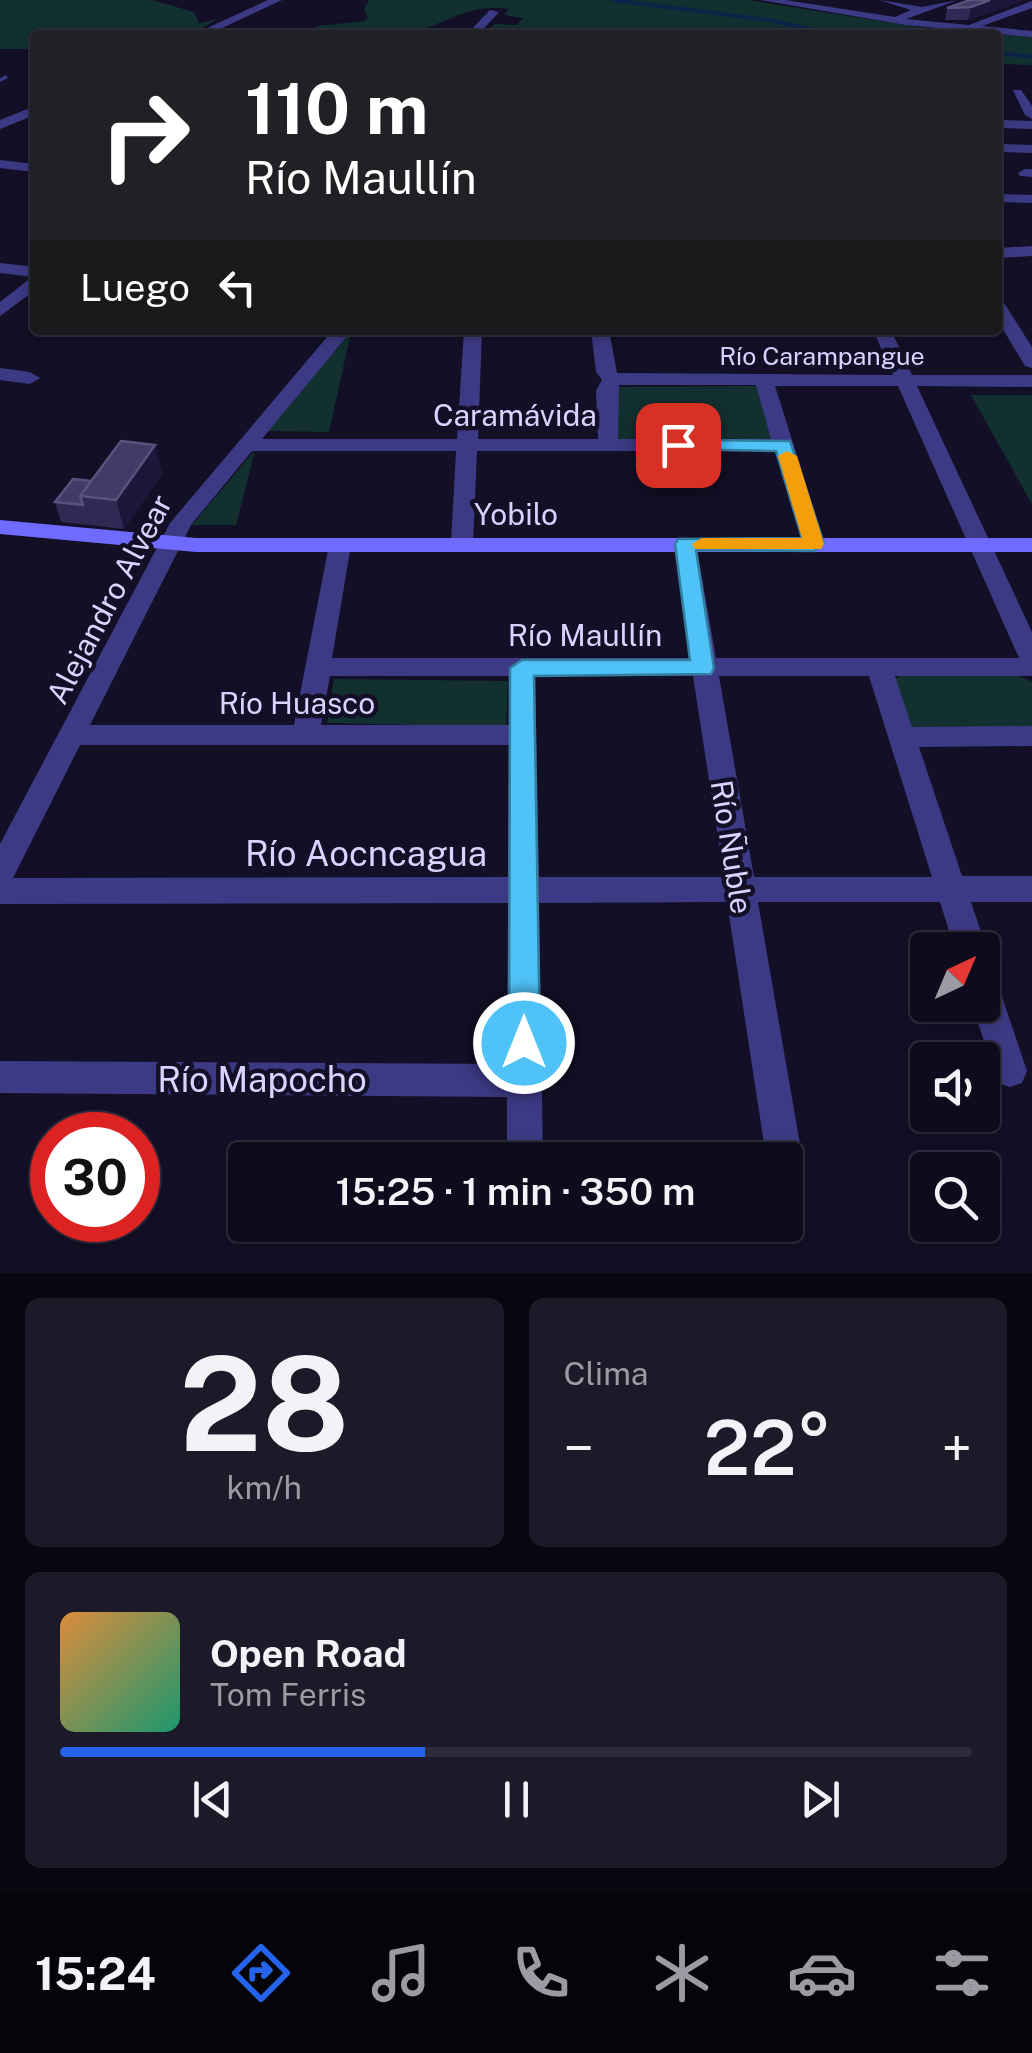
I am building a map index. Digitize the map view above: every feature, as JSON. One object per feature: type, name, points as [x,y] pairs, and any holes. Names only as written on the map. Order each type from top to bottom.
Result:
[{"type":"main road","name":"Yobilo","points":[[0,528],[172,544],[1032,545]]},
{"type":"street","points":[[209,30],[276,0]]},
{"type":"street","points":[[765,0],[797,2],[891,20],[964,28],[1032,30],[1027,6],[964,28]]},
{"type":"street","points":[[815,0],[862,11],[866,16]]},
{"type":"street","points":[[884,0],[923,10]]},
{"type":"street","points":[[891,20],[953,0]]},
{"type":"street","points":[[477,30],[494,12]]},
{"type":"street","points":[[1017,94],[1032,115]]},
{"type":"street","points":[[0,125],[30,112]]},
{"type":"street","points":[[1002,124],[1032,125]]},
{"type":"street","points":[[1002,148],[1032,148]]},
{"type":"street","points":[[1,165],[30,168]]},
{"type":"street","points":[[1002,198],[1032,199]]},
{"type":"street","points":[[1002,252],[1032,251]]},
{"type":"street","points":[[0,268],[30,271]]},
{"type":"street","points":[[0,311],[30,285]]},
{"type":"street","points":[[1002,313],[1032,362]]},
{"type":"street","name":"Alejandro Alvear","points":[[0,873],[184,519],[339,335]]},
{"type":"street","points":[[462,544],[472,335]]},
{"type":"street","points":[[601,335],[605,372],[612,379],[606,391],[608,445]]},
{"type":"street","points":[[884,335],[1032,659]]},
{"type":"street","points":[[0,374],[30,378]]},
{"type":"street","name":"Río Carampangue","points":[[612,379],[1032,381]]},
{"type":"street","points":[[764,381],[814,544]]},
{"type":"street","name":"Caramávida","points":[[245,445],[784,445]]},
{"type":"street","name":"Río Ñuble","points":[[685,544],[782,1142]]},
{"type":"street","points":[[306,735],[340,545]]},
{"type":"street","name":"Río Maullín","points":[[318,667],[1032,667]]},
{"type":"street","points":[[522,668],[526,1142]]},
{"type":"street","points":[[880,669],[965,932]]},
{"type":"street","name":"Río Huasco","points":[[72,736],[523,735]]},
{"type":"street","points":[[902,737],[1032,736]]},
{"type":"street","name":"Río Aocncagua","points":[[0,891],[1032,889]]},
{"type":"street","points":[[994,1022],[1010,1071]]},
{"type":"street","name":"Río Mapocho","points":[[0,1077],[525,1081]]},
{"type":"green space","points":[[0,0],[152,0],[194,12],[199,23],[218,19],[198,30],[30,30],[30,49],[0,49]]},
{"type":"green space","points":[[369,0],[748,0],[956,30],[488,30],[495,24],[517,25],[523,18],[504,15],[509,9],[492,8],[463,13],[422,30],[310,30],[364,21],[368,18],[364,9]]},
{"type":"green space","points":[[1002,34],[1032,37],[1032,65],[1002,64]]},
{"type":"green space","points":[[348,335],[350,335],[329,432],[266,431]]},
{"type":"green space","points":[[758,386],[776,443],[616,442],[610,387]]},
{"type":"green space","points":[[971,395],[1032,395],[1032,504]]},
{"type":"green space","points":[[255,450],[236,525],[192,525]]},
{"type":"green space","points":[[1016,674],[1032,682],[1032,729],[920,730],[906,723],[893,681],[900,675]]},
{"type":"green space","points":[[334,679],[508,681],[506,727],[327,723]]},
{"type":"building","points":[[970,0],[990,0],[971,7],[947,8]]},
{"type":"building","points":[[121,441],[155,445],[116,500],[80,496]]},
{"type":"building","points":[[73,479],[91,481],[80,496],[83,505],[55,502]]},
{"type":"waterway","points":[[612,0],[768,20],[815,30]]},
{"type":"waterway","points":[[1002,53],[1032,57]]},
{"type":"slow traffic","points":[[702,544],[814,544],[787,456]]},
{"type":"route","points":[[524,1043],[522,668],[703,668],[685,544],[814,544],[784,445],[678,445]]}]
